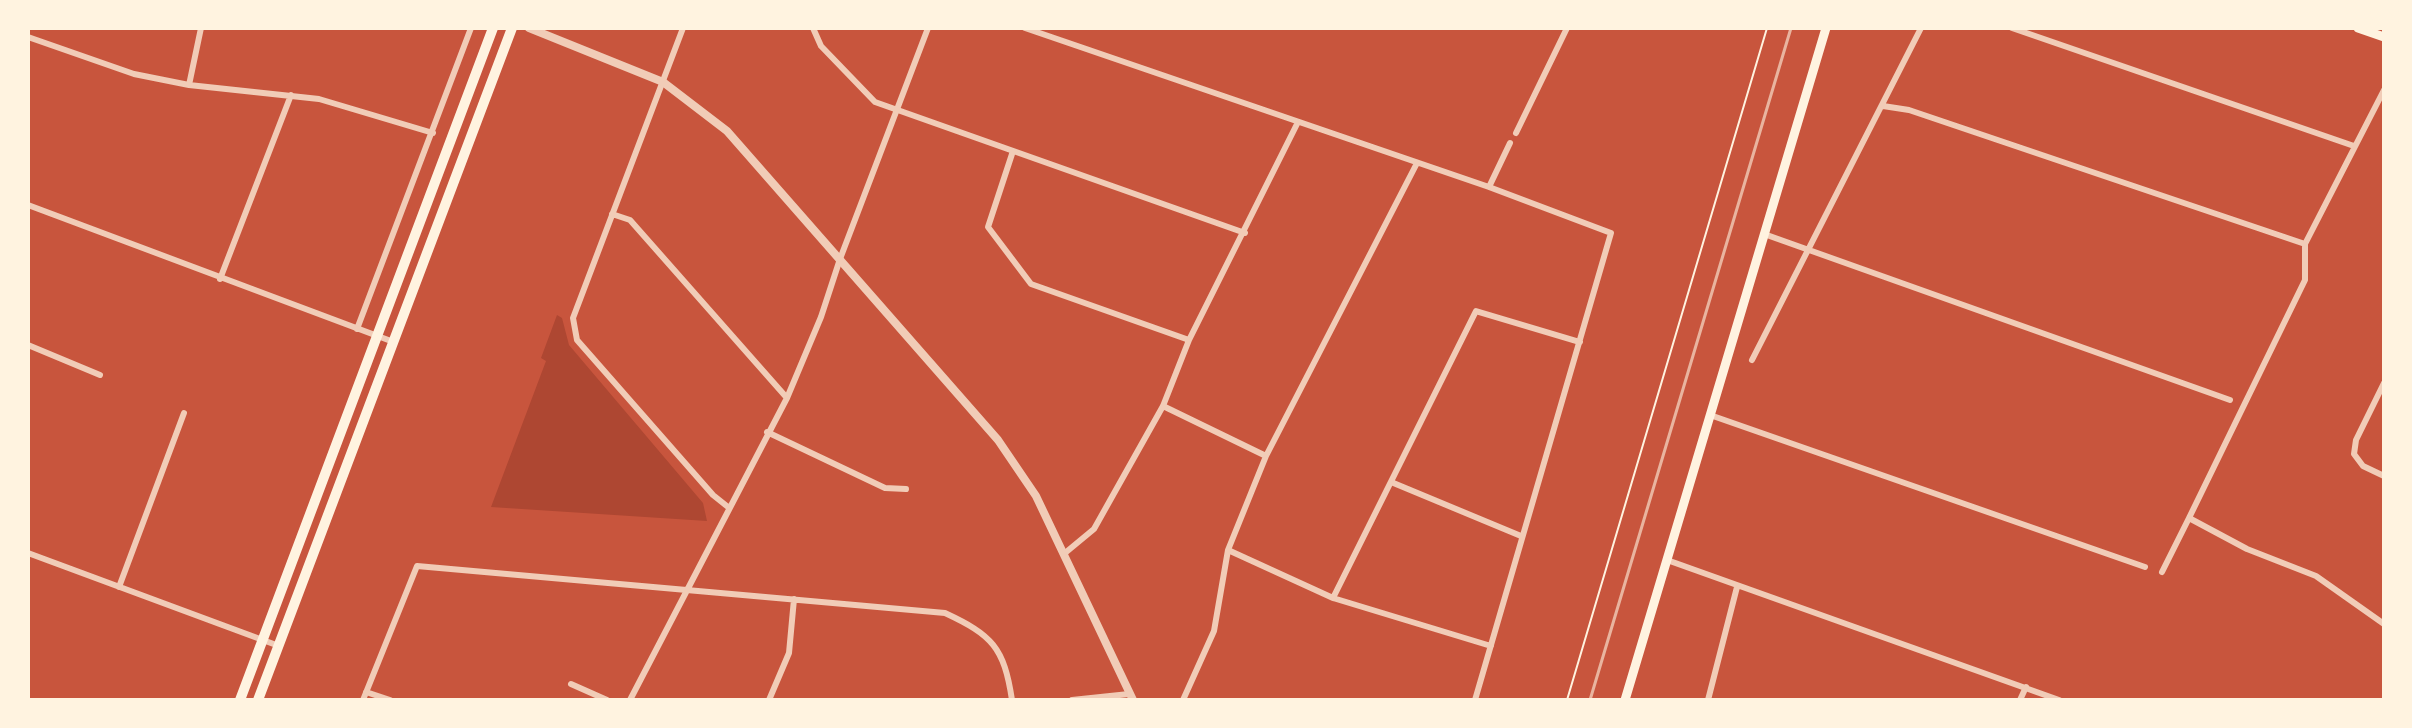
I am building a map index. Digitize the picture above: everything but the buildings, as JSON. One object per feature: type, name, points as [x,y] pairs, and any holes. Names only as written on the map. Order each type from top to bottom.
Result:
[{"type":"main road","points":[[240,700],[493,28]]},
{"type":"main road","points":[[258,700],[391,341],[512,28]]},
{"type":"main road","points":[[1625,700],[1826,28]]},
{"type":"main road","points":[[2358,28],[2372,30],[2384,37]]},
{"type":"street","points":[[189,85],[201,28]]},
{"type":"street","points":[[357,329],[471,28]]},
{"type":"street","points":[[529,28],[663,82],[727,131],[998,440],[1036,496],[1131,697],[1072,700]]},
{"type":"street","points":[[683,28],[573,318],[573,330],[580,343],[713,495],[728,507]]},
{"type":"street","points":[[813,28],[821,46],[875,102],[1012,154],[1245,233]]},
{"type":"street","points":[[630,700],[787,398],[821,317],[928,28]]},
{"type":"street","points":[[1025,28],[1489,187],[1611,233],[1475,700]]},
{"type":"street","points":[[1516,133],[1567,28]]},
{"type":"street","points":[[1752,360],[1921,28]]},
{"type":"street","points":[[2012,28],[2354,146]]},
{"type":"street","points":[[28,37],[134,74],[189,85],[291,95],[346,105],[433,133]]},
{"type":"street","points":[[2162,572],[2305,280],[2305,244],[2384,90]]},
{"type":"street","points":[[220,279],[291,95]]},
{"type":"street","points":[[1883,106],[1909,110],[2305,244]]},
{"type":"street","points":[[1065,553],[1094,529],[1163,406],[1189,340],[1298,122]]},
{"type":"street","points":[[1489,187],[1510,143]]},
{"type":"street","points":[[1012,154],[988,227],[1031,284],[1189,340]]},
{"type":"street","points":[[1183,700],[1214,631],[1228,550],[1266,456],[1417,163]]},
{"type":"street","points":[[28,205],[391,341]]},
{"type":"street","points":[[612,214],[630,220],[787,398]]},
{"type":"street","points":[[1764,234],[1807,252],[2230,400]]},
{"type":"street","points":[[1333,598],[1476,311],[1580,342]]},
{"type":"street","points":[[28,345],[100,375]]},
{"type":"street","points":[[2384,383],[2356,440],[2354,454],[2363,466],[2384,476]]},
{"type":"street","points":[[1163,406],[1266,456]]},
{"type":"street","points":[[119,587],[184,413]]},
{"type":"street","points":[[1710,415],[2145,567]]},
{"type":"street","points":[[767,432],[885,488],[906,489]]},
{"type":"street","points":[[1391,482],[1521,536]]},
{"type":"street","points":[[2189,518],[2247,549],[2316,576],[2384,624]]},
{"type":"street","points":[[1228,550],[1333,598],[1491,646]]},
{"type":"street","points":[[28,553],[279,646]]},
{"type":"street","points":[[1667,560],[2059,700]]},
{"type":"street","points":[[363,700],[417,566],[945,613],[980,629],[1001,655],[1012,700]]},
{"type":"street","points":[[1708,700],[1737,587]]},
{"type":"street","points":[[769,700],[789,653],[794,599]]},
{"type":"street","points":[[571,684],[607,700]]},
{"type":"street","points":[[2020,700],[2026,687]]},
{"type":"street","points":[[366,692],[390,700]]},
{"type":"path","points":[[1567,700],[1767,28]]},
{"type":"shaded area","points":[[557,315],[562,318],[569,345],[703,503],[707,521],[491,507],[546,361],[541,358]]},
{"type":"railway","points":[[1590,700],[1791,28]]}]
